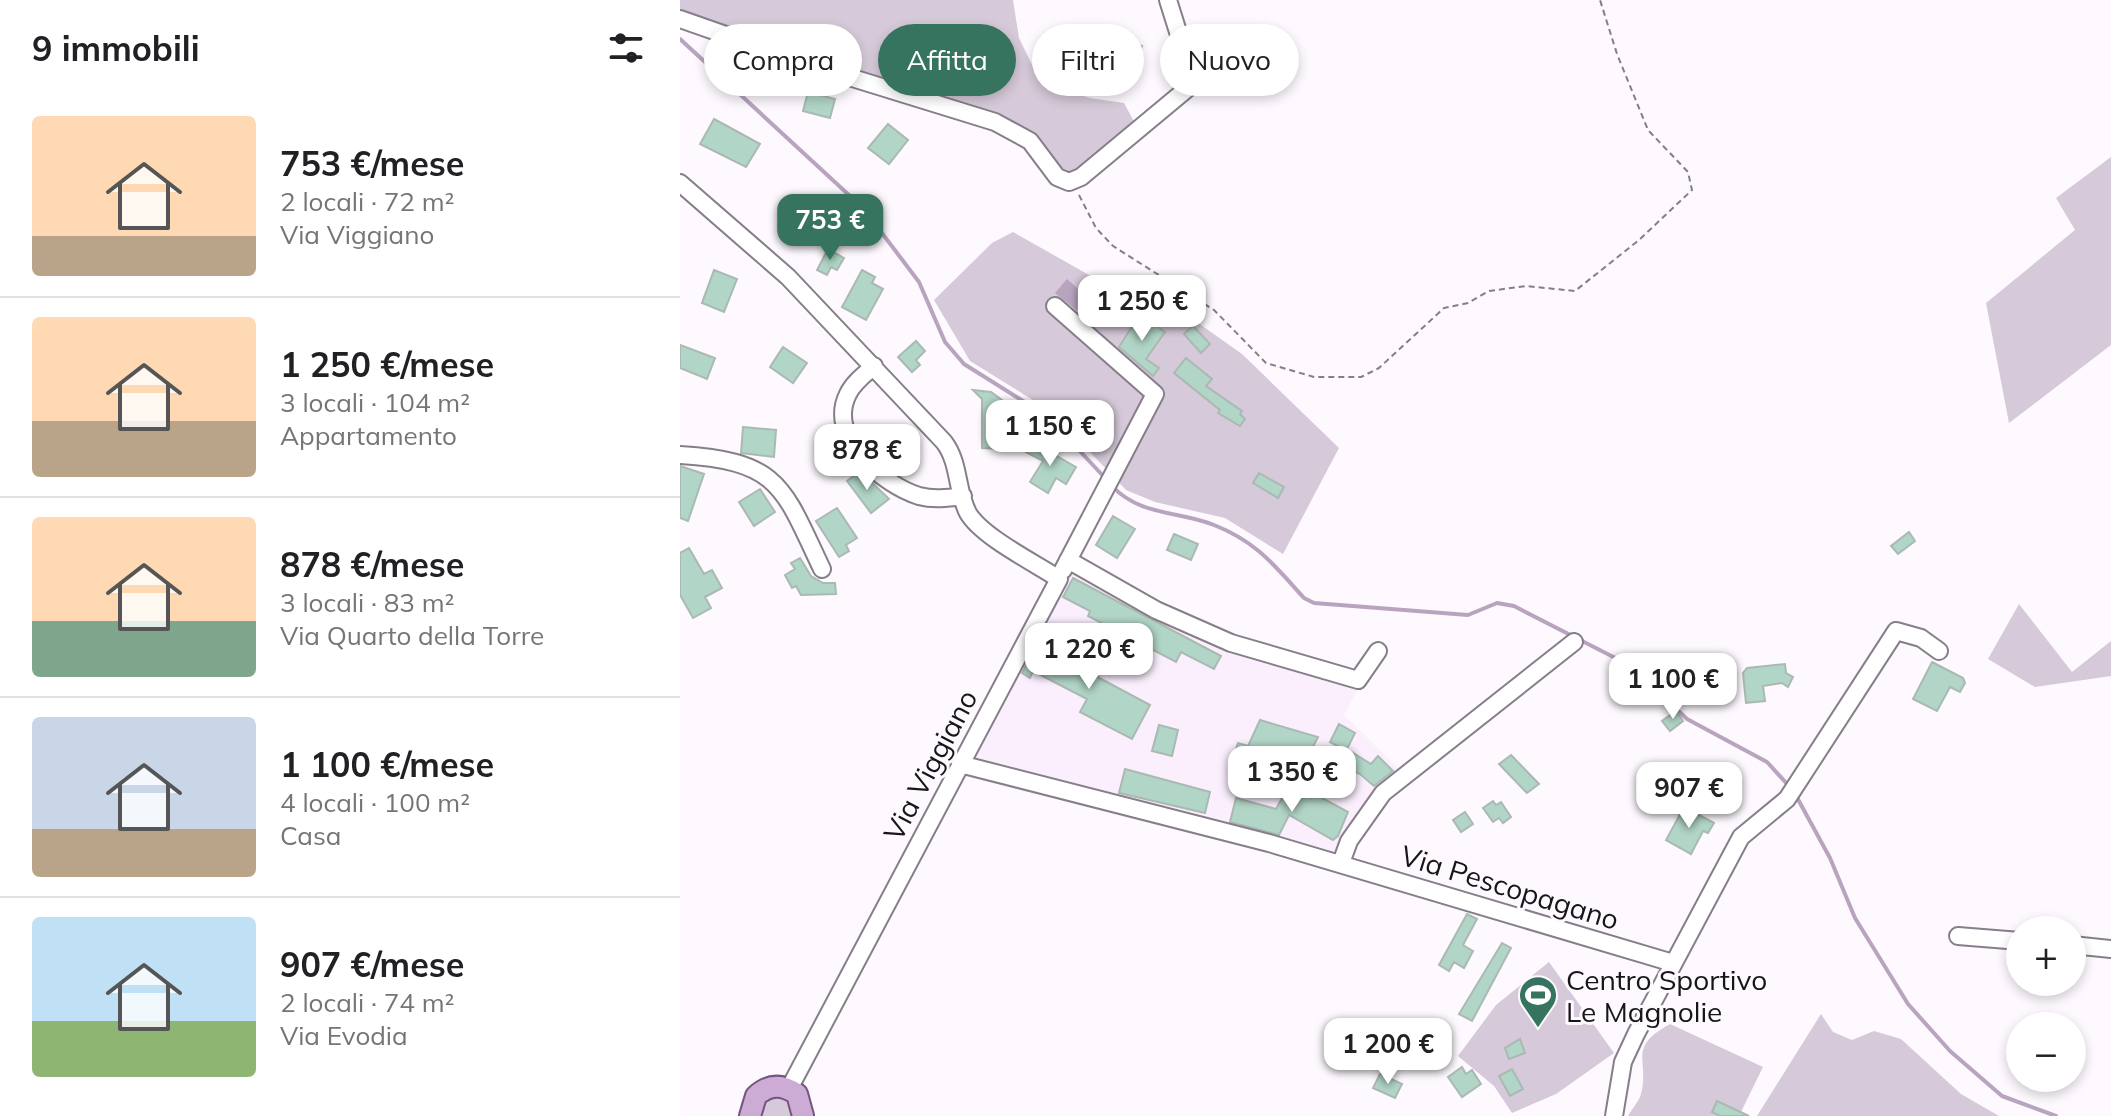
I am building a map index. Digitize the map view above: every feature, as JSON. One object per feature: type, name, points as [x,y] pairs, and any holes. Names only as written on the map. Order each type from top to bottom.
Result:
[{"type":"main road","points":[[750,1116],[751,1104],[762,1090],[771,1087],[789,1089],[802,1102],[803,1116]]},
{"type":"street","points":[[680,19],[805,63],[988,119],[1021,134],[1037,148],[1057,177],[1073,181],[1188,88],[1191,74],[1168,0]]},
{"type":"street","points":[[680,183],[788,277],[946,445],[969,513],[977,524],[1059,579]]},
{"type":"street","name":"Via Viggiano","points":[[789,1089],[1155,394],[1055,306]]},
{"type":"street","points":[[874,366],[853,386],[846,400],[846,421],[859,455],[873,470],[912,493],[936,498],[963,496]]},
{"type":"street","points":[[680,455],[723,461],[770,478],[788,498],[822,569]]},
{"type":"street","points":[[1068,560],[1156,610],[1231,643],[1358,680],[1378,651]]},
{"type":"street","points":[[1614,1116],[1623,1062],[1741,837],[1787,799],[1896,631],[1921,638],[1939,651]]},
{"type":"street","points":[[1341,863],[1365,815],[1383,793],[1574,642]]},
{"type":"street","name":"Via Pescopagano","points":[[960,764],[1341,863],[1673,963]]},
{"type":"street","points":[[1958,936],[2006,940]]},
{"type":"street","points":[[2086,946],[2111,949]]},
{"type":"path","points":[[1073,181],[1096,228],[1113,246],[1214,310],[1266,363],[1314,377],[1361,377],[1379,368],[1444,308],[1468,303],[1489,291],[1526,286],[1575,291],[1639,240],[1692,190],[1688,172],[1648,130],[1617,54],[1600,0]]},
{"type":"shaded area","points":[[680,0],[1013,0],[1019,38],[1032,65],[1032,96],[1083,96],[1124,103],[1138,129],[1073,181],[1030,141],[902,96],[1016,96],[1016,24],[878,24],[878,88],[862,82],[862,24],[704,24],[704,26],[680,18]]},
{"type":"shaded area","points":[[2111,157],[2111,345],[2009,423],[1986,303],[2075,230],[2056,198]]},
{"type":"shaded area","points":[[1013,232],[1135,301],[1167,301],[1242,354],[1339,448],[1283,554],[1225,518],[1155,502],[1126,490],[1052,412],[970,361],[934,300],[992,243]]},
{"type":"shaded area","points":[[1067,279],[1095,304],[1084,316],[1055,293]]},
{"type":"shaded area","points":[[1071,573],[1204,641],[1360,686],[1344,715],[1400,770],[1368,802],[1335,853],[972,761]]},
{"type":"shaded area","points":[[2019,604],[2072,672],[2111,641],[2111,676],[2035,687],[1988,659]]},
{"type":"shaded area","name":"Centro Sportivo Le Magnolie","points":[[1549,962],[1614,1053],[1556,1094],[1512,1113],[1494,1086],[1458,1056],[1496,1005]]},
{"type":"shaded area","points":[[1821,1014],[1833,1032],[1852,1040],[1874,1031],[1901,1039],[1961,1094],[1999,1116],[1757,1116]]},
{"type":"shaded area","name":"Centro Sportivo Le Magnolie","points":[[1670,1024],[1763,1067],[1739,1116],[1628,1116],[1641,1094],[1644,1048],[1648,1040]]},
{"type":"shaded area","points":[[771,1095],[789,1099],[795,1116],[759,1116],[762,1102]]},
{"type":"building","points":[[807,96],[835,99],[830,118],[803,111]]},
{"type":"building","points":[[714,119],[760,144],[746,167],[700,144]]},
{"type":"building","points":[[888,124],[908,140],[889,164],[868,148]]},
{"type":"building","points":[[828,249],[844,258],[837,270],[831,267],[827,275],[817,270]]},
{"type":"building","points":[[714,270],[737,279],[724,312],[702,303]]},
{"type":"building","points":[[862,270],[875,277],[872,283],[883,289],[866,320],[842,307]]},
{"type":"building","points":[[1140,314],[1165,332],[1146,359],[1159,368],[1153,376],[1119,347]]},
{"type":"building","points":[[1193,326],[1210,344],[1201,353],[1184,334]]},
{"type":"building","points":[[916,341],[925,351],[916,360],[920,365],[912,372],[898,357]]},
{"type":"building","points":[[680,345],[715,358],[707,379],[680,368]]},
{"type":"building","points":[[783,347],[807,363],[793,383],[770,367]]},
{"type":"building","points":[[1186,358],[1212,379],[1206,386],[1242,411],[1240,414],[1245,419],[1240,426],[1218,413],[1220,410],[1174,373]]},
{"type":"building","points":[[973,390],[991,392],[1002,400],[1002,406],[1009,407],[1012,412],[1008,418],[1010,446],[1004,449],[982,448],[982,399]]},
{"type":"building","points":[[743,427],[776,430],[774,457],[741,453]]},
{"type":"building","points":[[1032,442],[1076,467],[1066,484],[1056,478],[1048,493],[1030,482],[1043,461],[1026,452]]},
{"type":"building","points":[[680,466],[704,474],[688,521],[680,518]]},
{"type":"building","points":[[860,471],[889,499],[871,513],[847,481]]},
{"type":"building","points":[[1259,473],[1284,487],[1278,498],[1253,483]]},
{"type":"building","points":[[760,489],[775,512],[754,526],[739,502]]},
{"type":"building","points":[[837,508],[857,538],[846,545],[849,551],[839,557],[816,521]]},
{"type":"building","points":[[1113,516],[1135,529],[1117,558],[1096,545]]},
{"type":"building","points":[[1909,532],[1915,541],[1898,554],[1891,546]]},
{"type":"building","points":[[1174,534],[1198,544],[1191,560],[1167,550]]},
{"type":"building","points":[[689,548],[704,574],[712,570],[722,588],[705,597],[711,608],[693,618],[680,595],[680,553]]},
{"type":"building","points":[[800,558],[811,576],[823,583],[835,583],[836,594],[801,595],[796,586],[792,588],[785,575],[795,569],[791,563]]},
{"type":"building","points":[[1073,578],[1221,656],[1214,669],[1181,652],[1176,662],[1088,616],[1090,611],[1063,597]]},
{"type":"building","points":[[1044,631],[1052,635],[1045,649],[1150,705],[1132,739],[1080,712],[1087,699],[1033,671],[1030,678],[1022,673]]},
{"type":"building","points":[[1932,662],[1963,678],[1965,683],[1960,692],[1950,687],[1937,711],[1913,699]]},
{"type":"building","points":[[1785,664],[1786,673],[1793,677],[1788,687],[1782,683],[1763,686],[1765,701],[1746,703],[1743,673],[1747,668]]},
{"type":"building","points":[[1676,711],[1683,721],[1670,731],[1662,721]]},
{"type":"building","points":[[1260,720],[1318,737],[1298,776],[1233,757],[1238,743],[1248,746]]},
{"type":"building","points":[[1339,724],[1355,733],[1347,749],[1371,764],[1378,756],[1393,771],[1374,786],[1360,774],[1337,763],[1345,750],[1330,742]]},
{"type":"building","points":[[1159,725],[1178,730],[1172,756],[1152,751]]},
{"type":"building","points":[[1511,755],[1539,784],[1527,793],[1499,764]]},
{"type":"building","points":[[1125,769],[1210,792],[1205,813],[1119,793]]},
{"type":"building","points":[[1301,792],[1311,798],[1313,793],[1348,812],[1338,836],[1333,840],[1289,815],[1279,835],[1230,822],[1236,798],[1276,809],[1285,793]]},
{"type":"building","points":[[1493,801],[1496,805],[1501,802],[1511,817],[1503,823],[1499,818],[1493,822],[1483,808]]},
{"type":"building","points":[[1684,807],[1714,823],[1708,833],[1703,831],[1691,854],[1666,840]]},
{"type":"building","points":[[1465,812],[1473,824],[1461,832],[1453,820]]},
{"type":"building","points":[[1467,914],[1477,919],[1463,945],[1473,951],[1464,968],[1454,962],[1449,971],[1439,965]]},
{"type":"building","points":[[1502,943],[1511,948],[1472,1021],[1459,1014]]},
{"type":"building","points":[[1520,1039],[1525,1053],[1509,1059],[1505,1048]]},
{"type":"building","points":[[1462,1067],[1466,1074],[1472,1070],[1481,1084],[1462,1097],[1448,1077]]},
{"type":"building","points":[[1512,1069],[1523,1089],[1510,1096],[1499,1076]]},
{"type":"building","points":[[1380,1074],[1402,1084],[1395,1098],[1373,1088]]},
{"type":"building","points":[[1717,1101],[1749,1116],[1720,1116],[1712,1112]]},
{"type":"waterway","points":[[680,39],[863,208],[919,282],[945,342],[964,364],[1047,416],[1106,479]]},
{"type":"waterway","points":[[1112,486],[1123,496],[1147,508],[1214,525],[1242,539],[1264,556],[1304,598],[1314,603],[1468,615],[1497,603],[1514,606],[1631,666],[1687,719],[1767,762],[1789,786]]},
{"type":"waterway","points":[[1794,792],[1830,858],[1855,918],[1908,1004],[1950,1051],[2002,1096],[2056,1116]]},
{"type":"place","name":"Centro Sportivo Le Magnolie","points":[[1538,1029]]}]
